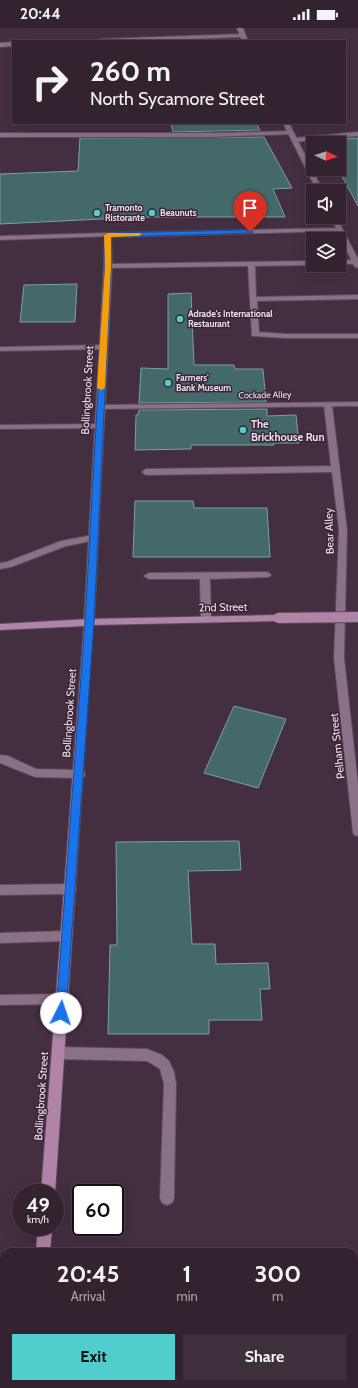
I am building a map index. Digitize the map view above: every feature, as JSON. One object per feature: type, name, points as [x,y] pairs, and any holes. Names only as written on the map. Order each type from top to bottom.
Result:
[{"type":"main road","points":[[148,40],[243,38],[240,28]]},
{"type":"main road","points":[[0,44],[12,44]]},
{"type":"main road","points":[[287,124],[317,184]]},
{"type":"main road","points":[[0,134],[293,136],[358,134]]},
{"type":"main road","points":[[337,224],[357,264]]},
{"type":"main road","points":[[0,238],[340,230]]},
{"type":"main road","name":"Bollingbrook Street","points":[[49,1184],[66,936],[80,774],[108,266],[108,235]]},
{"type":"main road","points":[[108,266],[306,263]]},
{"type":"main road","points":[[346,263],[357,264]]},
{"type":"main road","points":[[250,264],[255,334],[286,336],[358,336]]},
{"type":"main road","points":[[253,298],[358,297]]},
{"type":"main road","points":[[0,349],[103,348]]},
{"type":"main road","name":"Cockade Alley","points":[[100,407],[358,404]]},
{"type":"main road","name":"Bear Alley","points":[[328,405],[343,530],[339,658]]},
{"type":"main road","points":[[0,427],[99,426]]},
{"type":"main road","points":[[146,472],[336,469]]},
{"type":"main road","points":[[0,566],[8,565],[64,543],[93,538]]},
{"type":"main road","points":[[149,576],[266,575]]},
{"type":"main road","points":[[205,576],[206,619]]},
{"type":"main road","name":"2nd Street","points":[[0,627],[89,622],[358,617]]},
{"type":"main road","name":"Pelham Street","points":[[339,658],[358,832]]},
{"type":"main road","points":[[0,759],[4,759],[35,773],[80,774]]},
{"type":"main road","points":[[0,890],[70,889]]},
{"type":"main road","points":[[0,938],[66,936]]},
{"type":"main road","points":[[0,1000],[62,999]]},
{"type":"main road","points":[[58,1054],[147,1055],[159,1059],[169,1070],[170,1084],[167,1198]]},
{"type":"main road","points":[[44,1248],[45,1236]]},
{"type":"building","points":[[171,124],[257,124],[260,130],[173,132]]},
{"type":"building","points":[[264,137],[292,188],[273,189],[285,217],[142,217],[0,224],[0,174],[78,171],[80,138]]},
{"type":"building","points":[[358,138],[358,206],[342,176],[346,176],[346,139]]},
{"type":"building","points":[[77,284],[75,322],[20,322],[24,285]]},
{"type":"building","points":[[191,293],[194,365],[234,365],[235,369],[263,369],[266,402],[139,403],[141,368],[168,369],[168,294]]},
{"type":"building","points":[[267,409],[267,416],[296,415],[299,443],[274,443],[274,445],[191,445],[191,449],[135,450],[136,415],[138,415],[139,410]]},
{"type":"building","points":[[135,501],[193,501],[194,508],[267,508],[270,557],[133,557]]},
{"type":"building","points":[[234,706],[286,719],[258,788],[204,773]]},
{"type":"building","points":[[239,841],[241,870],[188,871],[192,944],[215,944],[216,964],[268,963],[270,989],[260,989],[262,1020],[209,1020],[209,1034],[108,1034],[110,945],[117,945],[116,842]]},
{"type":"slow traffic","points":[[101,388],[108,266],[108,235],[139,234]]},
{"type":"place","name":"Tramonto Ristorante","points":[[97,213]]},
{"type":"place","name":"Beaunuts","points":[[152,213]]},
{"type":"place","name":"Adrade's International Restaurant","points":[[180,319]]},
{"type":"place","name":"Farmers' Bank Museum","points":[[168,383]]},
{"type":"place","name":"The Brickhouse Run","points":[[243,430]]},
{"type":"route","points":[[61,1013],[80,774],[108,266],[108,235],[250,232]]}]
